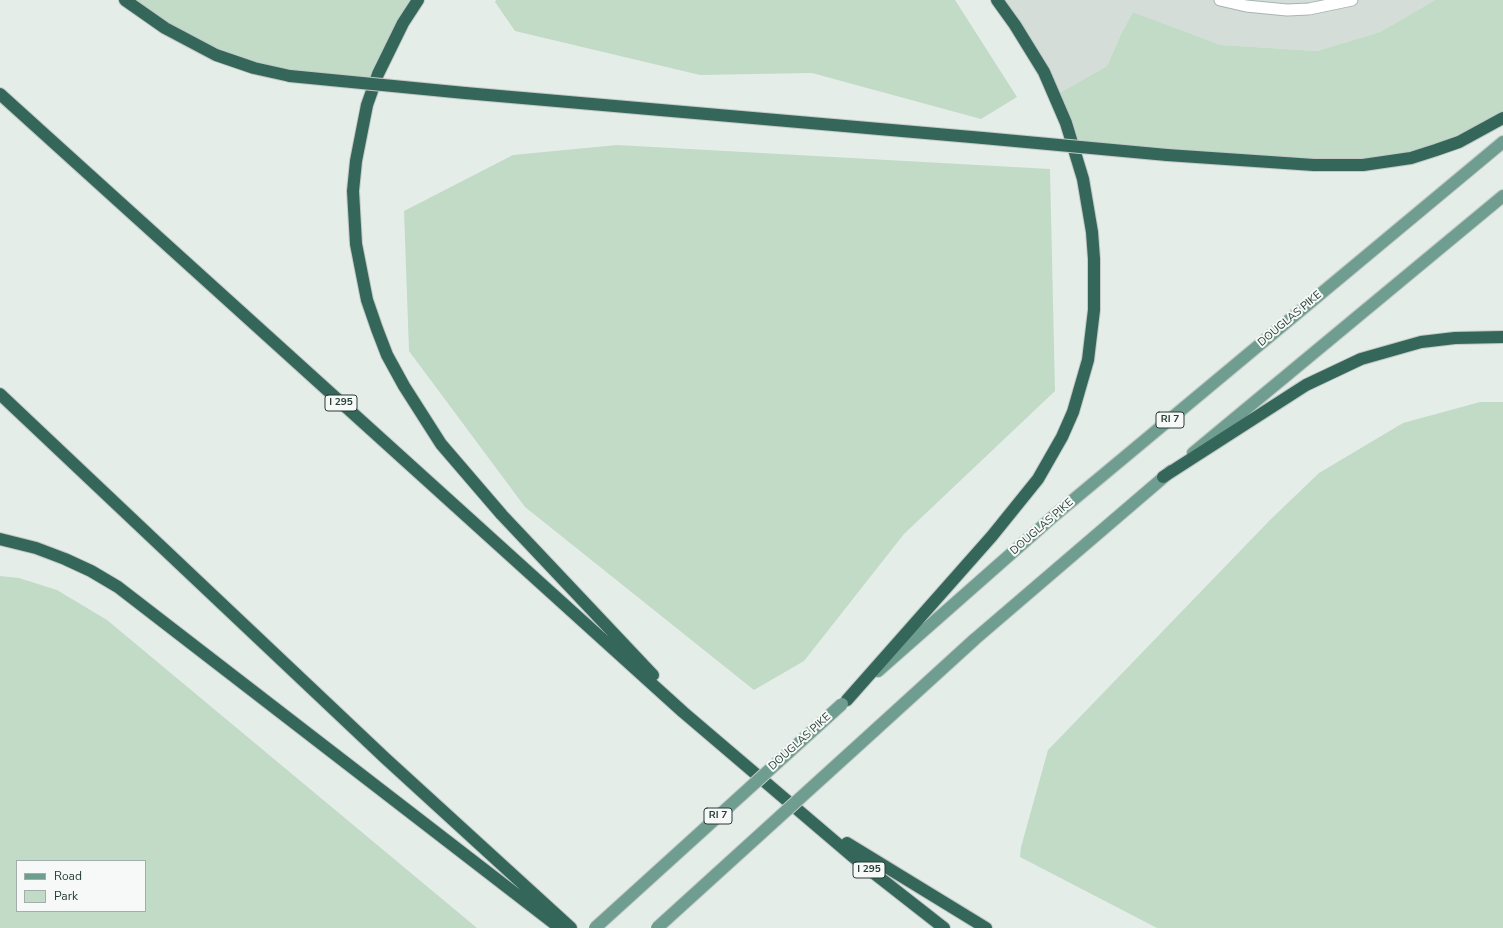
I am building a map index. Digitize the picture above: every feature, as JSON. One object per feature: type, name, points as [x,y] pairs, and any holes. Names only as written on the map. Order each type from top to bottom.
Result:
[{"type":"highway","points":[[125,0],[165,28],[216,55],[254,68],[290,76],[465,93],[1167,155],[1307,165],[1363,166],[1411,158],[1436,150],[1459,142],[1503,118]]},
{"type":"highway","points":[[418,0],[403,23],[378,74],[367,105],[356,162],[353,192],[356,244],[367,300],[377,329],[404,386],[442,444],[502,515],[665,688],[683,712]]},
{"type":"highway","points":[[844,702],[992,536],[1038,479],[1056,448],[1073,412],[1088,360],[1094,310],[1094,259],[1090,219],[1081,172],[1066,123],[1044,72],[1015,25],[997,0]]},
{"type":"highway","name":"I 295","points":[[0,94],[683,712],[852,856],[944,928]]},
{"type":"highway","points":[[1163,477],[1299,389],[1333,371],[1361,359],[1421,342],[1455,338],[1503,338]]},
{"type":"highway","points":[[0,394],[385,758],[571,928]]},
{"type":"highway","points":[[0,538],[36,548],[65,559],[91,571],[118,587],[560,928]]},
{"type":"highway","points":[[796,809],[864,855],[986,928]]},
{"type":"main road","name":"DOUGLAS PIKE","points":[[595,928],[953,603],[1055,515],[1503,142]]},
{"type":"main road","points":[[656,928],[975,639],[1163,477],[1503,196]]},
{"type":"lane","points":[[1220,0],[1246,6],[1287,10],[1309,9],[1352,0]]},
{"type":"shaded area","points":[[996,0],[1435,0],[1380,32],[1317,51],[1221,45],[1133,12],[1122,32],[1107,66],[1054,96]]},
{"type":"green space","points":[[131,0],[413,0],[402,15],[386,43],[369,80],[277,75],[204,49]]},
{"type":"green space","points":[[496,0],[955,0],[1017,97],[981,119],[812,73],[700,75],[515,31],[495,2]]},
{"type":"green space","points":[[1435,0],[1503,0],[1503,115],[1427,149],[1363,162],[1318,161],[1072,143],[1054,96],[1107,66],[1122,32],[1133,12],[1221,45],[1317,51],[1380,32]]},
{"type":"green space","points":[[617,145],[1050,169],[1055,391],[904,534],[804,661],[754,690],[525,507],[409,351],[404,211],[513,155]]},
{"type":"green space","points":[[1480,402],[1503,402],[1503,928],[1157,928],[1020,857],[1021,847],[1048,750],[1270,520],[1319,473],[1403,423]]},
{"type":"green space","points":[[0,576],[19,578],[57,590],[107,620],[477,928],[0,928]]}]
